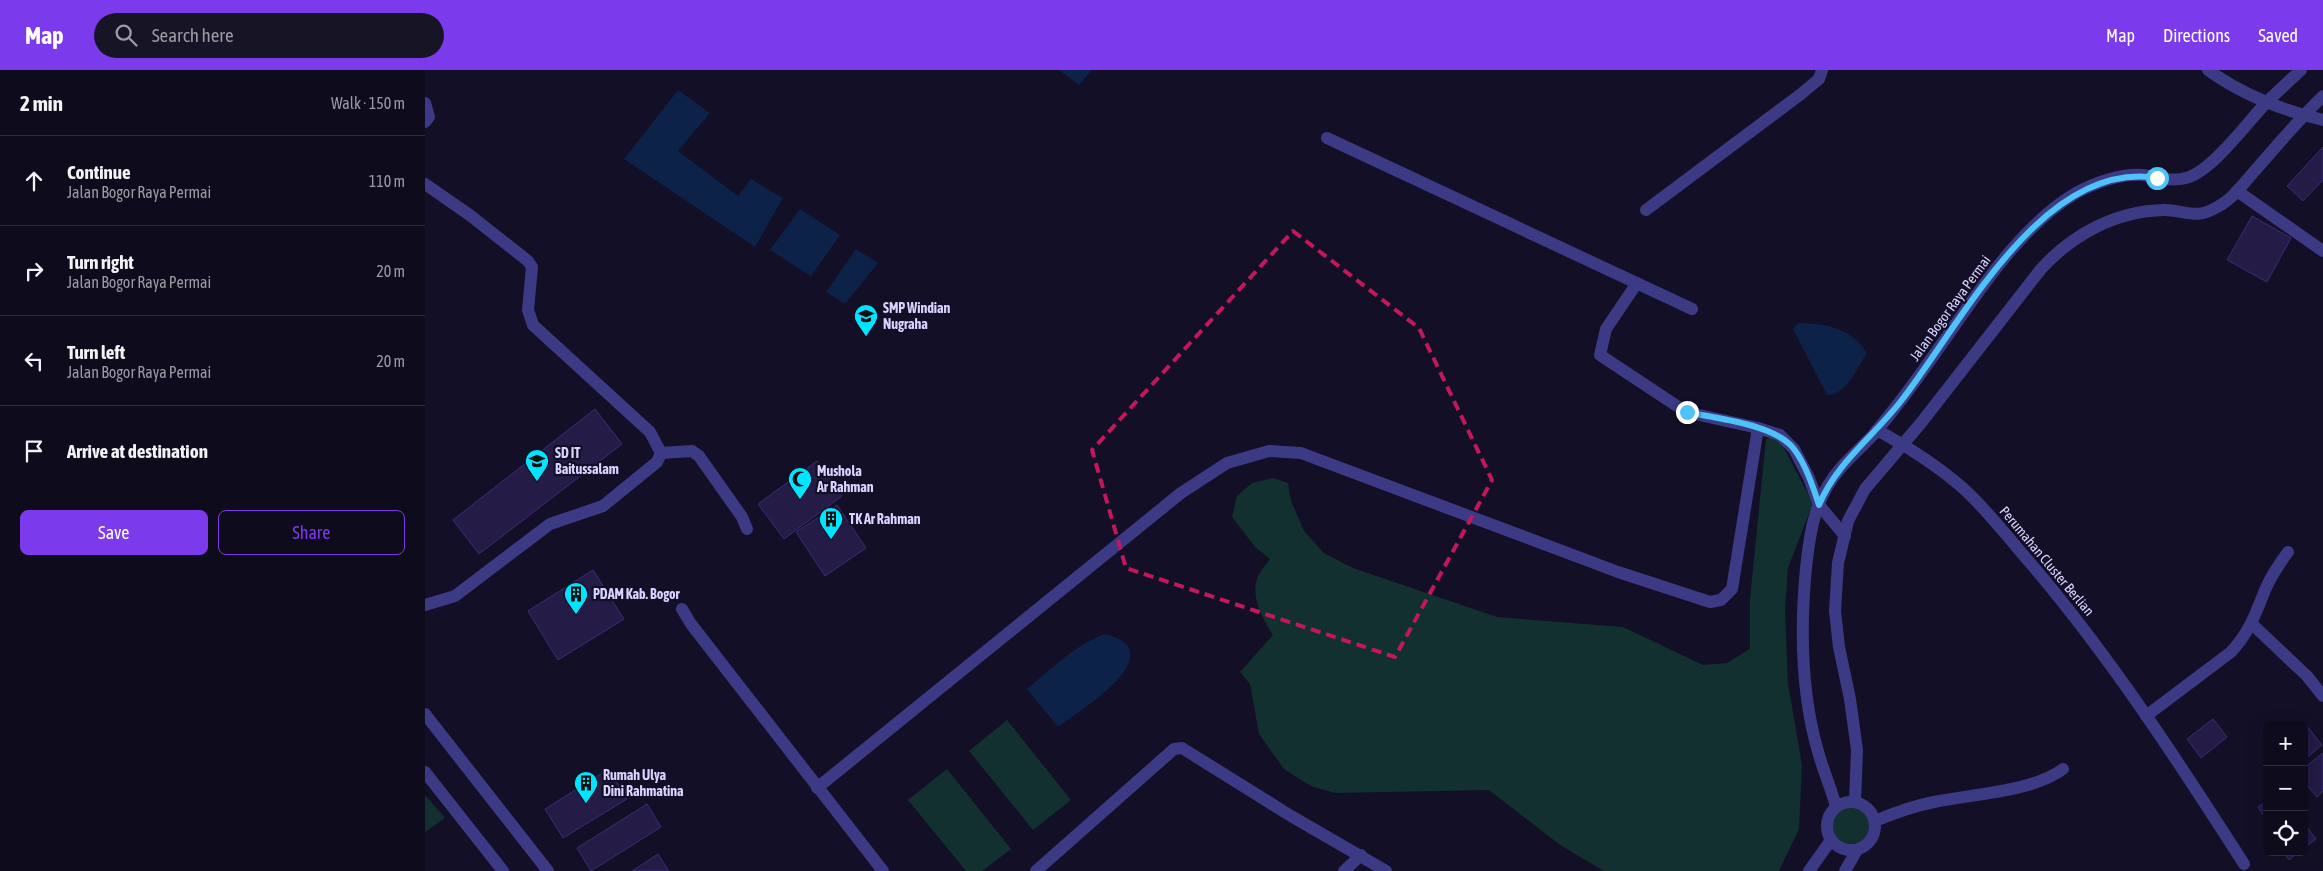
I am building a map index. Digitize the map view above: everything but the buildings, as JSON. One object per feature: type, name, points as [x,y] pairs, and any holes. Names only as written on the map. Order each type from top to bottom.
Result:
[{"type":"street","points":[[1646,210],[1801,94],[1819,79],[1821,70]]},
{"type":"street","points":[[2208,70],[2229,85],[2266,104],[2323,120]]},
{"type":"street","name":"Jalan Bogor Raya Permai","points":[[1836,806],[1818,754],[1808,706],[1802,637],[1803,593],[1810,534],[1819,505],[1835,474],[1901,402],[1990,277],[2022,239],[2052,211],[2077,193],[2099,183],[2127,176],[2140,175],[2171,181],[2189,177],[2205,167],[2301,70]]},
{"type":"street","points":[[1855,802],[1857,750],[1850,699],[1839,647],[1835,610],[1839,563],[1848,521],[1865,489],[1903,445],[2041,269],[2059,250],[2076,237],[2122,216],[2167,210],[2191,215],[2205,213],[2219,206],[2237,191],[2303,115],[2323,96]]},
{"type":"street","points":[[425,103],[429,117],[425,122]]},
{"type":"street","points":[[1327,138],[1692,309]]},
{"type":"street","points":[[425,184],[471,216],[528,261],[532,267],[528,310],[533,325],[650,432],[661,453]]},
{"type":"street","points":[[2237,191],[2323,251]]},
{"type":"street","points":[[1637,283],[1606,329],[1601,355],[1687,412],[1758,428],[1780,436],[1794,449],[1809,478],[1819,505],[1845,536]]},
{"type":"street","points":[[817,788],[1174,499],[1227,463],[1269,451],[1301,453],[1618,572],[1710,602],[1721,600],[1732,589],[1758,428]]},
{"type":"street","points":[[1877,430],[1903,445]]},
{"type":"street","name":"Perumahan Cluster Berlian","points":[[1903,445],[1942,472],[1978,502],[2088,634],[2244,864]]},
{"type":"street","points":[[661,453],[691,451],[699,456],[742,517],[747,530]]},
{"type":"street","points":[[425,605],[455,596],[550,524],[603,506],[657,462],[661,453]]},
{"type":"street","points":[[2145,716],[2231,652],[2241,642],[2252,624],[2266,588],[2288,552]]},
{"type":"street","points":[[682,609],[691,624],[883,871]]},
{"type":"street","points":[[2252,624],[2307,676],[2323,696]]},
{"type":"street","points":[[425,714],[549,871]]},
{"type":"street","points":[[1036,871],[1174,749],[1182,748],[1291,816],[1386,871]]},
{"type":"street","points":[[1875,821],[1917,806],[2033,784],[2063,769]]},
{"type":"street","points":[[425,772],[503,871]]},
{"type":"street","points":[[1855,802],[1864,805],[1871,812],[1875,821],[1875,830],[1872,839],[1865,846],[1857,850],[1847,850],[1838,847],[1831,840],[1827,823],[1836,806],[1855,802]]},
{"type":"street","points":[[1809,871],[1831,840]]},
{"type":"street","points":[[1845,871],[1857,850]]},
{"type":"street","points":[[1344,871],[1361,855]]},
{"type":"highlighted area","points":[[1293,231],[1419,328],[1492,480],[1395,657],[1126,568],[1092,450]]},
{"type":"green space","points":[[1777,435],[1813,503],[1788,568],[1785,609],[1788,683],[1802,765],[1799,829],[1779,871],[1604,871],[1560,845],[1489,790],[1335,793],[1311,786],[1284,769],[1259,734],[1250,684],[1240,672],[1273,635],[1262,616],[1256,594],[1258,576],[1270,559],[1256,548],[1232,517],[1237,496],[1252,483],[1273,478],[1288,483],[1291,501],[1304,531],[1324,553],[1353,568],[1497,617],[1623,627],[1703,665],[1727,663],[1750,649],[1750,599],[1766,439]]},
{"type":"green space","points":[[1007,720],[1071,800],[1033,830],[969,751]]},
{"type":"green space","points":[[947,769],[1011,849],[982,871],[966,871],[908,800]]},
{"type":"green space","points":[[425,795],[445,818],[425,832]]},
{"type":"green space","points":[[1851,806],[1865,811],[1870,825],[1865,839],[1851,844],[1837,839],[1832,825],[1837,811]]},
{"type":"water","points":[[1059,70],[1092,70],[1079,85]]},
{"type":"water","points":[[678,90],[710,113],[678,151],[738,196],[751,179],[783,198],[755,247],[624,159]]},
{"type":"water","points":[[800,209],[840,235],[811,276],[770,250]]},
{"type":"water","points":[[856,249],[878,263],[845,304],[826,292]]},
{"type":"water","points":[[1798,323],[1818,324],[1837,329],[1854,338],[1867,353],[1851,380],[1840,391],[1827,395],[1793,329]]},
{"type":"water","points":[[1105,634],[1124,643],[1131,654],[1127,667],[1101,695],[1058,727],[1027,689],[1073,651]]},
{"type":"place","name":"SMP Windian Nugraha","points":[[866,337]]},
{"type":"place","name":"SD IT Baitussalam","points":[[537,482]]},
{"type":"place","name":"Mushola Ar Rahman","points":[[800,500]]},
{"type":"place","name":"TK Ar Rahman","points":[[831,540]]},
{"type":"place","name":"PDAM Kab. Bogor","points":[[576,615]]},
{"type":"place","name":"Rumah Ulya Dini Rahmatina","points":[[586,804]]},
{"type":"route","points":[[1687,412],[1758,428],[1780,436],[1794,449],[1809,478],[1819,505],[1835,474],[1871,437],[1901,402],[1990,277],[2027,234],[2052,211],[2077,193],[2099,183],[2127,176],[2140,175],[2157,178]]}]
